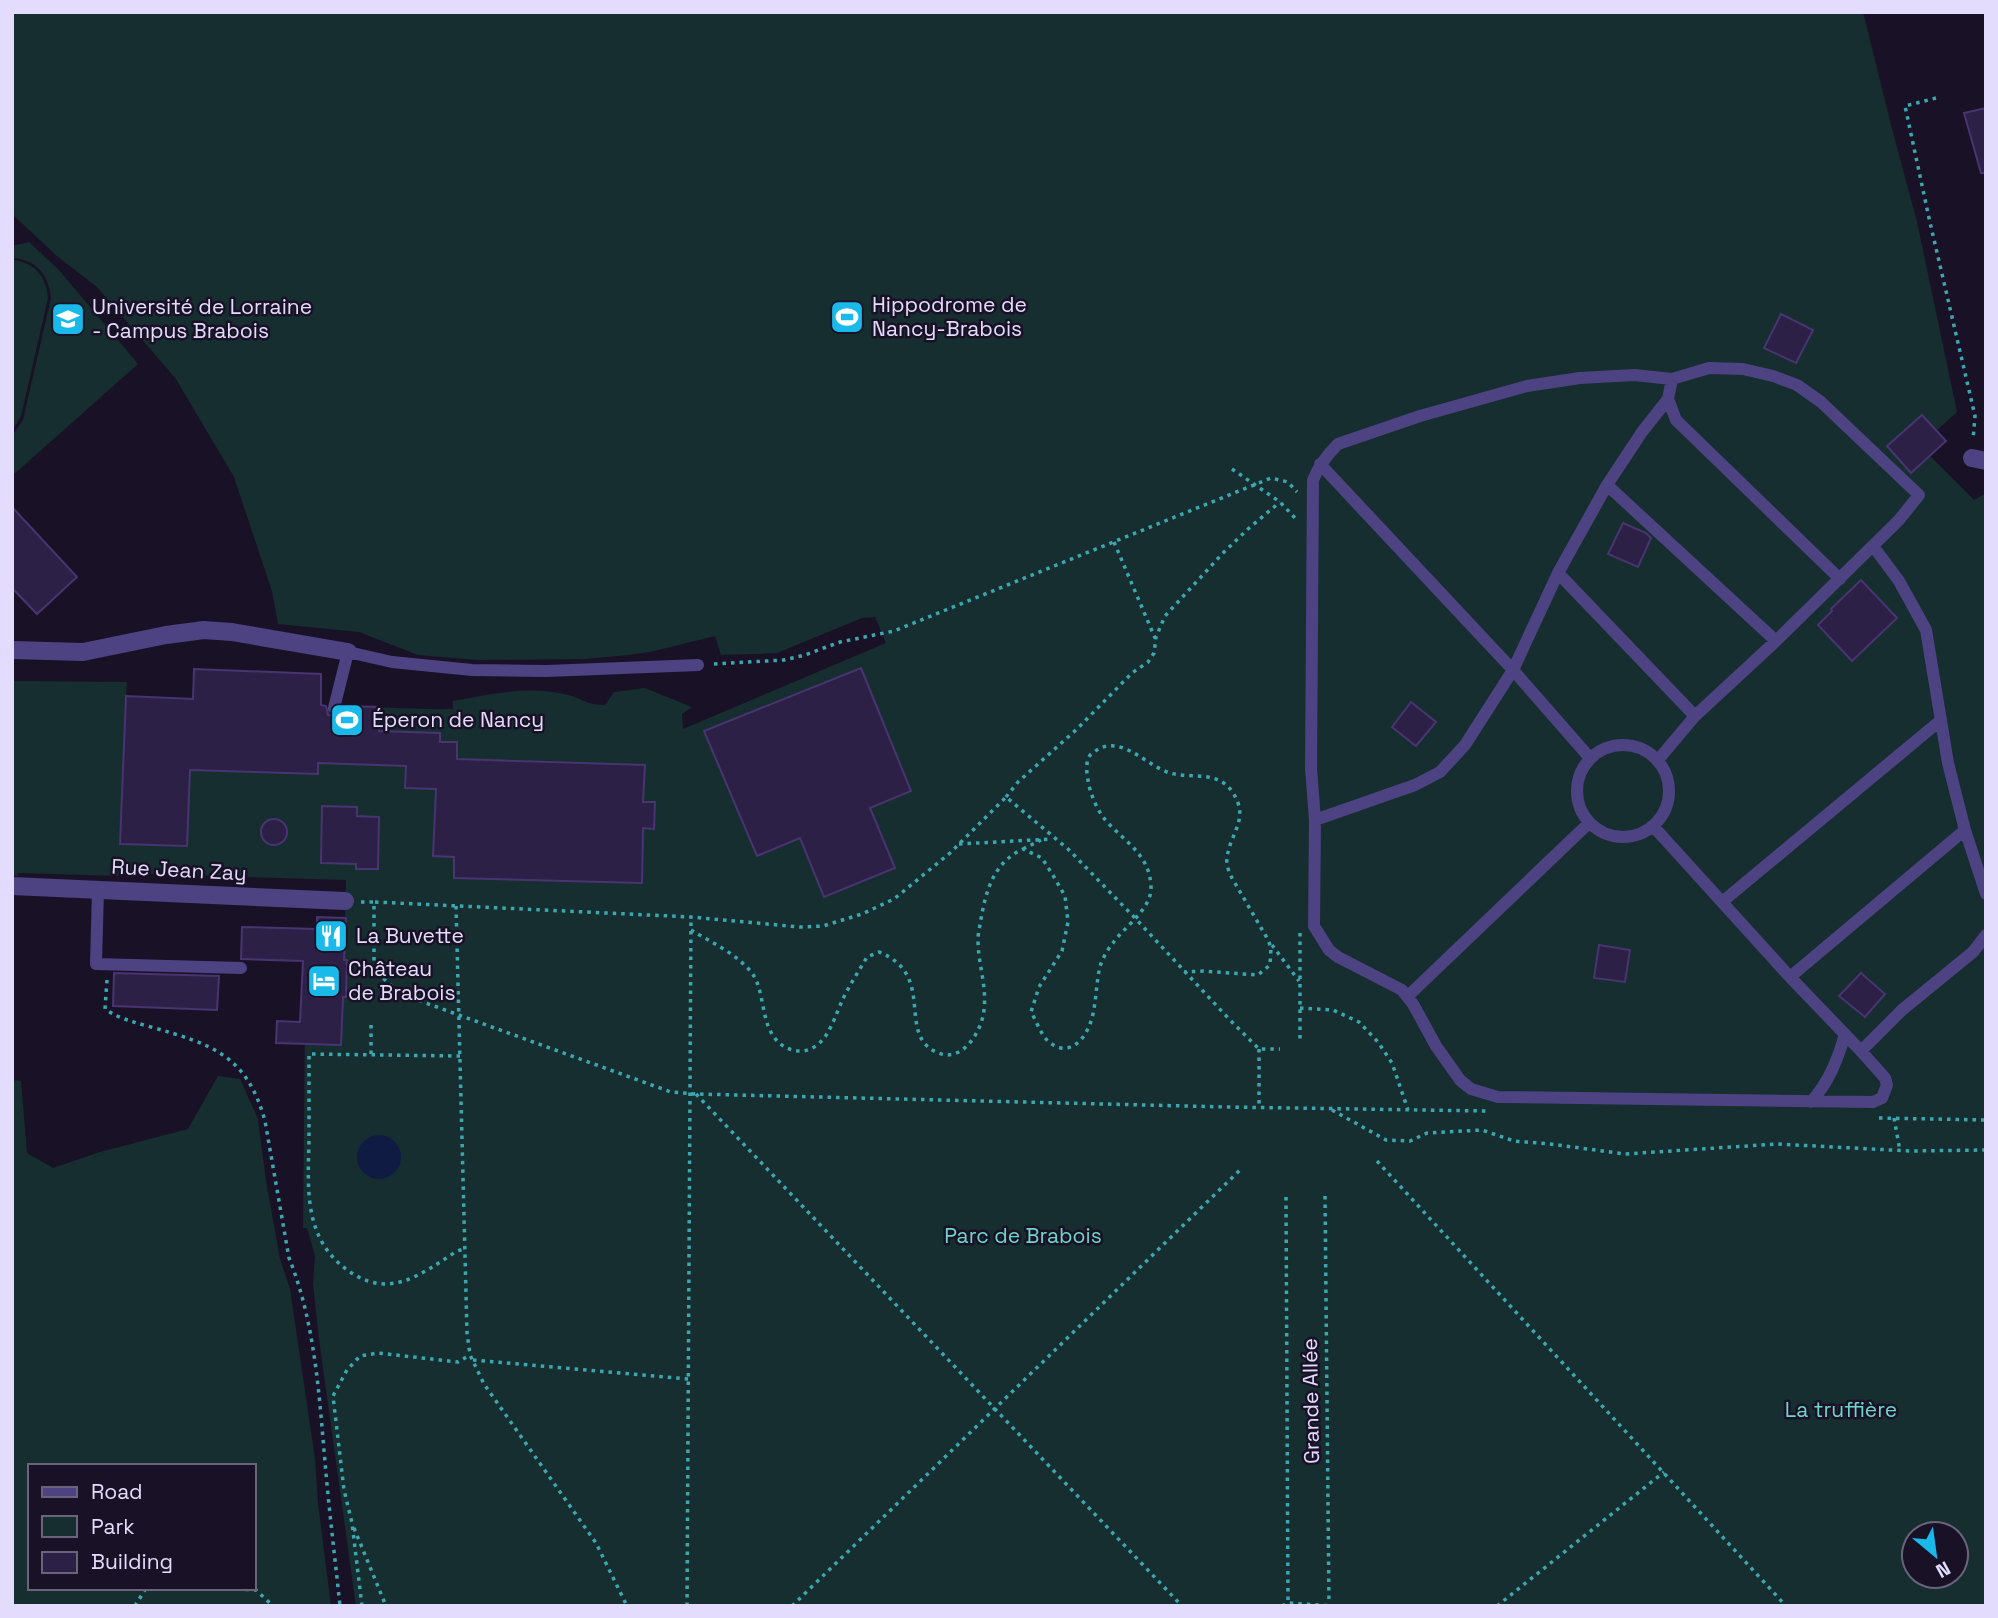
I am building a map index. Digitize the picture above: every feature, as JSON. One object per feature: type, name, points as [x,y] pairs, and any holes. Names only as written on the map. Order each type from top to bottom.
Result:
[{"type":"street","points":[[12,650],[83,652],[204,630],[232,632],[348,652]]},
{"type":"street","name":"Rue Jean Zay","points":[[12,886],[345,901]]},
{"type":"lane","points":[[1653,826],[1885,1078],[1887,1085],[1882,1098],[1873,1102],[1811,1102],[1512,1097],[1480,1093],[1460,1080],[1449,1067],[1402,990],[1329,950],[1314,926],[1315,820],[1311,768],[1313,480],[1320,464],[1338,444],[1420,416],[1527,386],[1580,377],[1634,375],[1672,379],[1709,368],[1743,369],[1797,385],[1821,402],[1919,495],[1899,520],[1840,579],[1695,716],[1658,760]]},
{"type":"lane","points":[[1315,820],[1415,785],[1440,772],[1465,745],[1513,670],[1558,573],[1607,485],[1642,432],[1668,399],[1672,379]]},
{"type":"lane","points":[[1668,399],[1676,420],[1840,579]]},
{"type":"lane","points":[[1320,464],[1513,670],[1590,758]]},
{"type":"lane","points":[[1607,485],[1776,641]]},
{"type":"lane","points":[[1873,546],[1899,581],[1926,630],[1948,763],[1965,830],[1986,894]]},
{"type":"lane","points":[[1558,573],[1695,716]]},
{"type":"lane","points":[[334,708],[348,652],[392,662],[472,670],[547,671],[698,665]]},
{"type":"lane","points":[[1721,902],[1941,720]]},
{"type":"lane","points":[[1624,744],[1643,748],[1658,760],[1665,770],[1670,794],[1662,817],[1653,826],[1628,837],[1613,836],[1600,831],[1589,822],[1581,811],[1577,790],[1581,770],[1590,758],[1605,747],[1624,744]]},
{"type":"lane","points":[[1408,996],[1589,822]]},
{"type":"lane","points":[[1790,977],[1965,830]]},
{"type":"lane","points":[[98,890],[96,964],[240,968]]},
{"type":"lane","points":[[1861,1051],[1902,1010],[1973,953],[1986,935]]},
{"type":"lane","points":[[1811,1102],[1824,1087],[1845,1034]]},
{"type":"path","points":[[1936,98],[1905,106],[1975,416],[1979,459]]},
{"type":"path","points":[[1232,470],[1280,502],[1297,520],[1297,507]]},
{"type":"path","points":[[698,665],[784,660],[840,642],[894,631],[1271,478],[1288,482],[1297,493]]},
{"type":"path","points":[[345,901],[691,917],[800,927],[823,926],[844,921],[894,899],[959,844],[1018,782],[1077,729],[1132,673],[1148,662],[1154,653],[1165,616],[1248,529],[1280,502]]},
{"type":"path","points":[[1114,542],[1156,640]]},
{"type":"path","points":[[1023,849],[1042,858],[1065,896],[1068,922],[1062,951],[1039,987],[1031,1012],[1046,1039],[1061,1048],[1072,1047],[1082,1041],[1087,1033],[1092,1018],[1099,969],[1113,943],[1149,898],[1151,888],[1146,865],[1140,855],[1109,824],[1097,809],[1092,797],[1087,762],[1090,755],[1106,746],[1129,750],[1160,770],[1176,775],[1219,780],[1233,792],[1241,811],[1227,866],[1267,938],[1300,983]]},
{"type":"path","points":[[1006,797],[1068,849],[1259,1049],[1259,1108]]},
{"type":"path","points":[[691,930],[742,962],[754,976],[773,1036],[794,1052],[806,1051],[818,1045],[867,957],[879,952],[900,963],[908,975],[914,993],[915,1023],[926,1045],[937,1054],[950,1055],[967,1048],[976,1034],[984,1012],[985,985],[978,939],[990,881],[1003,863],[1043,839]]},
{"type":"path","points":[[959,844],[1054,839]]},
{"type":"path","points":[[374,902],[374,970],[401,995],[671,1092],[1227,1107]]},
{"type":"path","points":[[456,906],[464,1250],[467,1333],[471,1357],[484,1384],[596,1543],[627,1606]]},
{"type":"path","points":[[687,1606],[693,1094],[691,917]]},
{"type":"path","points":[[1300,928],[1300,1040]]},
{"type":"path","points":[[1184,972],[1258,975],[1270,965],[1271,947],[1267,938]]},
{"type":"path","points":[[108,964],[105,1009],[116,1017],[189,1037],[212,1047],[243,1072],[254,1089],[265,1121],[289,1258],[309,1323],[340,1606]]},
{"type":"path","points":[[1300,1008],[1333,1010],[1359,1022],[1378,1042],[1392,1063],[1408,1110]]},
{"type":"path","points":[[371,1022],[371,1054]]},
{"type":"path","points":[[1259,1049],[1280,1049]]},
{"type":"path","points":[[460,1056],[309,1054],[308,1198],[321,1240],[337,1262],[373,1283],[390,1285],[405,1281],[457,1251],[464,1250]]},
{"type":"path","points":[[693,1094],[1182,1606]]},
{"type":"path","points":[[1332,1109],[1385,1140],[1410,1141],[1427,1133],[1482,1130],[1514,1141],[1625,1154],[1777,1144],[1900,1151],[1986,1150]]},
{"type":"path","points":[[1894,1118],[1900,1151]]},
{"type":"path","points":[[1377,1161],[1786,1606]]},
{"type":"path","points":[[792,1606],[1241,1169]]},
{"type":"path","name":"Grande Allée","points":[[1325,1196],[1331,1606]]},
{"type":"path","name":"Grande Allée","points":[[1286,1197],[1288,1603]]},
{"type":"path","points":[[362,1606],[333,1396],[347,1370],[360,1356],[378,1353],[458,1362],[471,1357],[688,1379]]},
{"type":"path","points":[[1497,1606],[1664,1472]]},
{"type":"path","points":[[352,1523],[386,1606]]},
{"type":"path","points":[[135,1606],[145,1590]]},
{"type":"path","points":[[256,1590],[273,1606]]},
{"type":"path","points":[[1282,1606],[1288,1603],[1331,1606]]},
{"type":"green space","points":[[12,12],[1863,12],[1917,222],[1957,412],[1937,430],[1946,441],[1930,456],[1974,500],[1986,493],[1986,1606],[356,1606],[319,1339],[313,1284],[315,1256],[307,1228],[303,1228],[305,1027],[314,1028],[314,1044],[341,1045],[343,997],[346,997],[346,880],[120,873],[119,876],[12,875],[12,681],[127,682],[126,696],[192,699],[194,669],[321,674],[321,708],[453,709],[453,701],[525,691],[554,692],[605,705],[614,692],[645,688],[692,707],[682,714],[683,729],[886,643],[875,617],[862,618],[777,653],[721,655],[715,636],[628,655],[585,659],[478,660],[418,655],[359,632],[278,624],[272,591],[234,477],[176,379],[97,287],[57,256],[12,214]]},
{"type":"green space","name":"Université de Lorraine - Campus Brabois","points":[[29,242],[59,270],[138,364],[12,476],[12,436],[23,420],[51,298],[47,282],[40,270],[28,261],[12,258],[12,246]]},
{"type":"green space","points":[[13,260],[27,264],[38,272],[45,283],[48,298],[21,416],[12,431]]},
{"type":"green space","points":[[218,1076],[240,1079],[258,1119],[280,1259],[290,1289],[315,1459],[331,1606],[12,1606],[12,1080],[21,1081],[27,1153],[53,1168],[100,1152],[188,1129]]},
{"type":"water","points":[[379,1135],[395,1141],[401,1157],[395,1173],[379,1179],[363,1173],[357,1157],[363,1141]]},
{"type":"building","points":[[1986,108],[1986,173],[1981,173],[1964,113]]},
{"type":"building","points":[[1781,314],[1813,330],[1796,363],[1764,348]]},
{"type":"building","points":[[1922,415],[1946,441],[1911,473],[1887,446]]},
{"type":"building","points":[[12,507],[77,577],[37,614],[12,588]]},
{"type":"building","points":[[1623,523],[1651,538],[1638,567],[1608,554]]},
{"type":"building","points":[[1861,580],[1897,618],[1852,661],[1818,625]]},
{"type":"building","points":[[861,668],[911,791],[870,808],[895,868],[824,897],[800,838],[757,856],[704,731]]},
{"type":"building","points":[[194,669],[321,674],[321,705],[326,706],[328,715],[341,714],[343,706],[380,707],[379,731],[440,733],[440,742],[457,742],[457,759],[645,765],[643,802],[655,802],[654,829],[643,828],[642,883],[454,878],[454,857],[433,856],[436,789],[405,788],[406,766],[318,763],[318,774],[190,770],[187,846],[120,844],[126,696],[193,699]]},
{"type":"building","points":[[1411,702],[1436,722],[1416,746],[1392,727]]},
{"type":"building","points":[[322,806],[357,807],[357,816],[379,817],[378,869],[356,869],[356,864],[321,863]]},
{"type":"building","points":[[274,819],[283,823],[287,832],[283,841],[274,845],[265,841],[261,832],[265,823]]},
{"type":"building","name":"Château de Brabois","points":[[317,917],[346,918],[346,997],[343,997],[341,1045],[276,1043],[277,1021],[300,1022],[303,961],[241,959],[242,927],[317,929]]},
{"type":"building","points":[[1599,945],[1630,950],[1625,982],[1594,978]]},
{"type":"building","points":[[114,973],[219,976],[217,1010],[113,1006]]},
{"type":"building","points":[[1861,973],[1885,994],[1865,1017],[1839,996]]},
{"type":"place","name":"Hippodrome de Nancy-Brabois","points":[[847,317]]},
{"type":"place","name":"Université de Lorraine - Campus Brabois","points":[[68,319]]},
{"type":"place","name":"Éperon de Nancy","points":[[347,720]]},
{"type":"place","name":"La Buvette","points":[[331,936]]},
{"type":"place","name":"Château de Brabois","points":[[324,981]]},
{"type":"park label","name":"Parc de Brabois","points":[[1023,1236]]},
{"type":"park label","name":"La truffière","points":[[1841,1410]]}]
